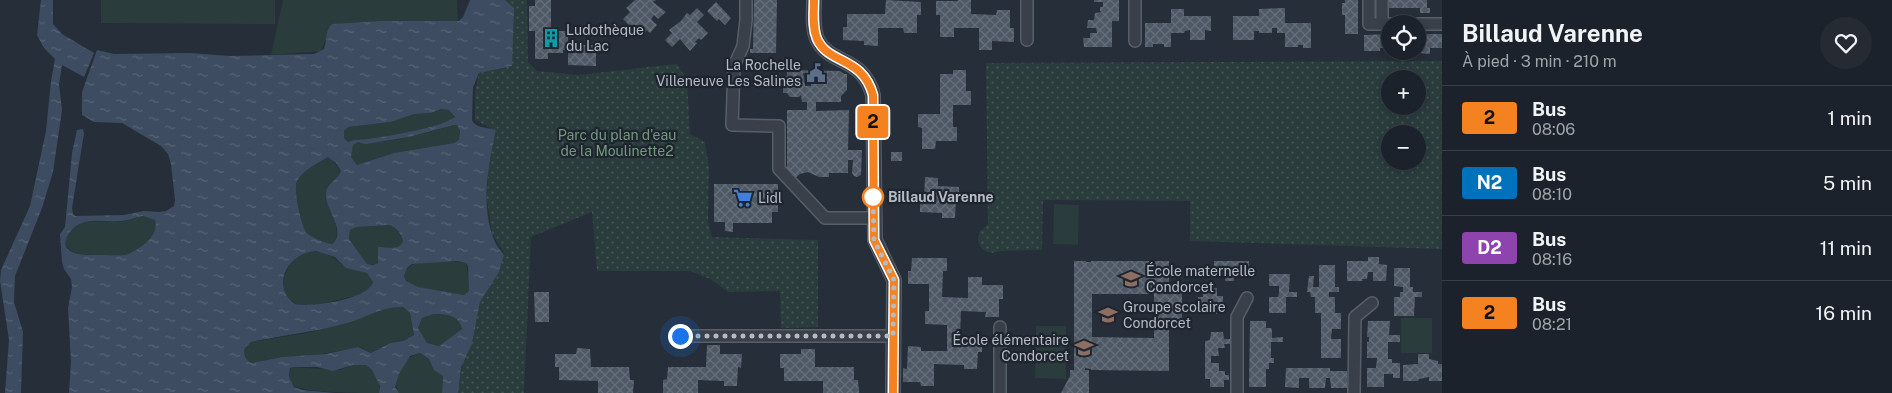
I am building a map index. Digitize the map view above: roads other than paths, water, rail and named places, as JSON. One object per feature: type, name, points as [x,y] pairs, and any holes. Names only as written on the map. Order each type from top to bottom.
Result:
[{"type":"street","points":[[746,0],[743,46],[734,66],[732,125],[779,126],[779,169],[824,218],[873,218]]},
{"type":"street","points":[[814,0],[814,22],[818,40],[825,50],[855,66],[870,85],[873,95],[874,240],[894,280],[893,393]]},
{"type":"street","points":[[1027,0],[1027,40]]},
{"type":"street","points":[[1135,0],[1135,41]]},
{"type":"street","points":[[1369,0],[1369,24],[1381,24]]},
{"type":"street","points":[[1382,0],[1384,15]]},
{"type":"street","points":[[1426,24],[1442,24]]},
{"type":"street","points":[[1238,393],[1236,317],[1247,298]]},
{"type":"street","points":[[1354,393],[1355,317],[1372,303]]},
{"type":"street","points":[[1000,327],[1000,393]]},
{"type":"street","points":[[680,336],[893,336]]},
{"type":"water","points":[[41,0],[53,0],[53,24],[62,34],[94,53],[84,77],[62,65],[59,84],[62,110],[53,172],[42,208],[15,276],[14,302],[23,332],[21,393],[5,393],[9,340],[0,281],[1,270],[30,206],[46,131],[55,59],[44,48],[37,35]]},
{"type":"water","points":[[470,0],[505,0],[514,8],[512,66],[479,73],[473,87],[472,120],[476,125],[496,130],[488,172],[487,201],[490,229],[496,244],[504,255],[499,272],[480,302],[472,344],[461,367],[458,393],[442,393],[443,376],[434,370],[429,359],[420,353],[410,356],[399,374],[395,387],[399,393],[379,393],[380,386],[372,370],[366,365],[353,365],[333,371],[317,367],[290,368],[289,377],[294,387],[302,390],[335,393],[69,393],[71,362],[68,308],[72,287],[71,279],[64,269],[62,262],[60,234],[65,227],[72,153],[77,130],[83,129],[84,133],[72,208],[75,216],[124,215],[144,211],[166,211],[174,206],[175,200],[171,164],[168,154],[161,146],[122,123],[94,122],[82,115],[82,92],[97,50],[114,54],[190,53],[230,56],[314,54],[324,49],[327,32],[332,24],[381,21],[459,21],[463,17]],"holes":[[[441,109],[449,110],[455,117],[449,121],[427,128],[400,134],[348,142],[344,138],[344,131],[348,127],[391,122],[414,114],[431,113]],[[454,125],[457,125],[460,131],[459,140],[454,143],[394,153],[357,165],[351,157],[353,145],[358,142],[366,144],[409,137]],[[328,157],[336,163],[341,171],[328,187],[326,193],[328,206],[338,233],[332,244],[312,237],[307,233],[302,223],[296,185],[297,181],[307,170]],[[143,216],[155,220],[156,226],[147,242],[125,255],[83,254],[70,251],[67,247],[68,235],[80,224],[91,221],[123,221]],[[389,225],[398,231],[403,241],[396,247],[378,247],[378,263],[373,265],[367,264],[349,239],[350,230],[357,227]],[[316,251],[335,257],[346,268],[367,273],[373,282],[362,293],[338,301],[313,305],[295,304],[288,297],[283,280],[290,263],[297,257]],[[457,261],[466,263],[468,266],[469,291],[464,295],[418,287],[406,281],[404,276],[407,268],[412,264]],[[403,307],[410,313],[414,335],[403,341],[390,343],[371,353],[358,347],[326,354],[282,357],[252,363],[245,357],[245,348],[251,342],[335,326],[382,310]],[[434,314],[447,315],[455,318],[460,324],[462,329],[439,346],[427,343],[418,328],[422,318]]]},
{"type":"place","name":"Ludothèque du Lac","points":[[551,38]]},
{"type":"place","name":"La Rochelle Villeneuve Les Salines","points":[[816,73]]},
{"type":"place","name":"Billaud Varenne","points":[[873,197]]},
{"type":"place","name":"Lidl","points":[[743,198]]},
{"type":"place","name":"École maternelle Condorcet","points":[[1131,279]]},
{"type":"place","name":"Groupe scolaire Condorcet","points":[[1108,315]]},
{"type":"place","name":"École élémentaire Condorcet","points":[[1084,348]]},
{"type":"park label","name":"Parc du plan d'eau de la Moulinette2","points":[[617,144]]}]
